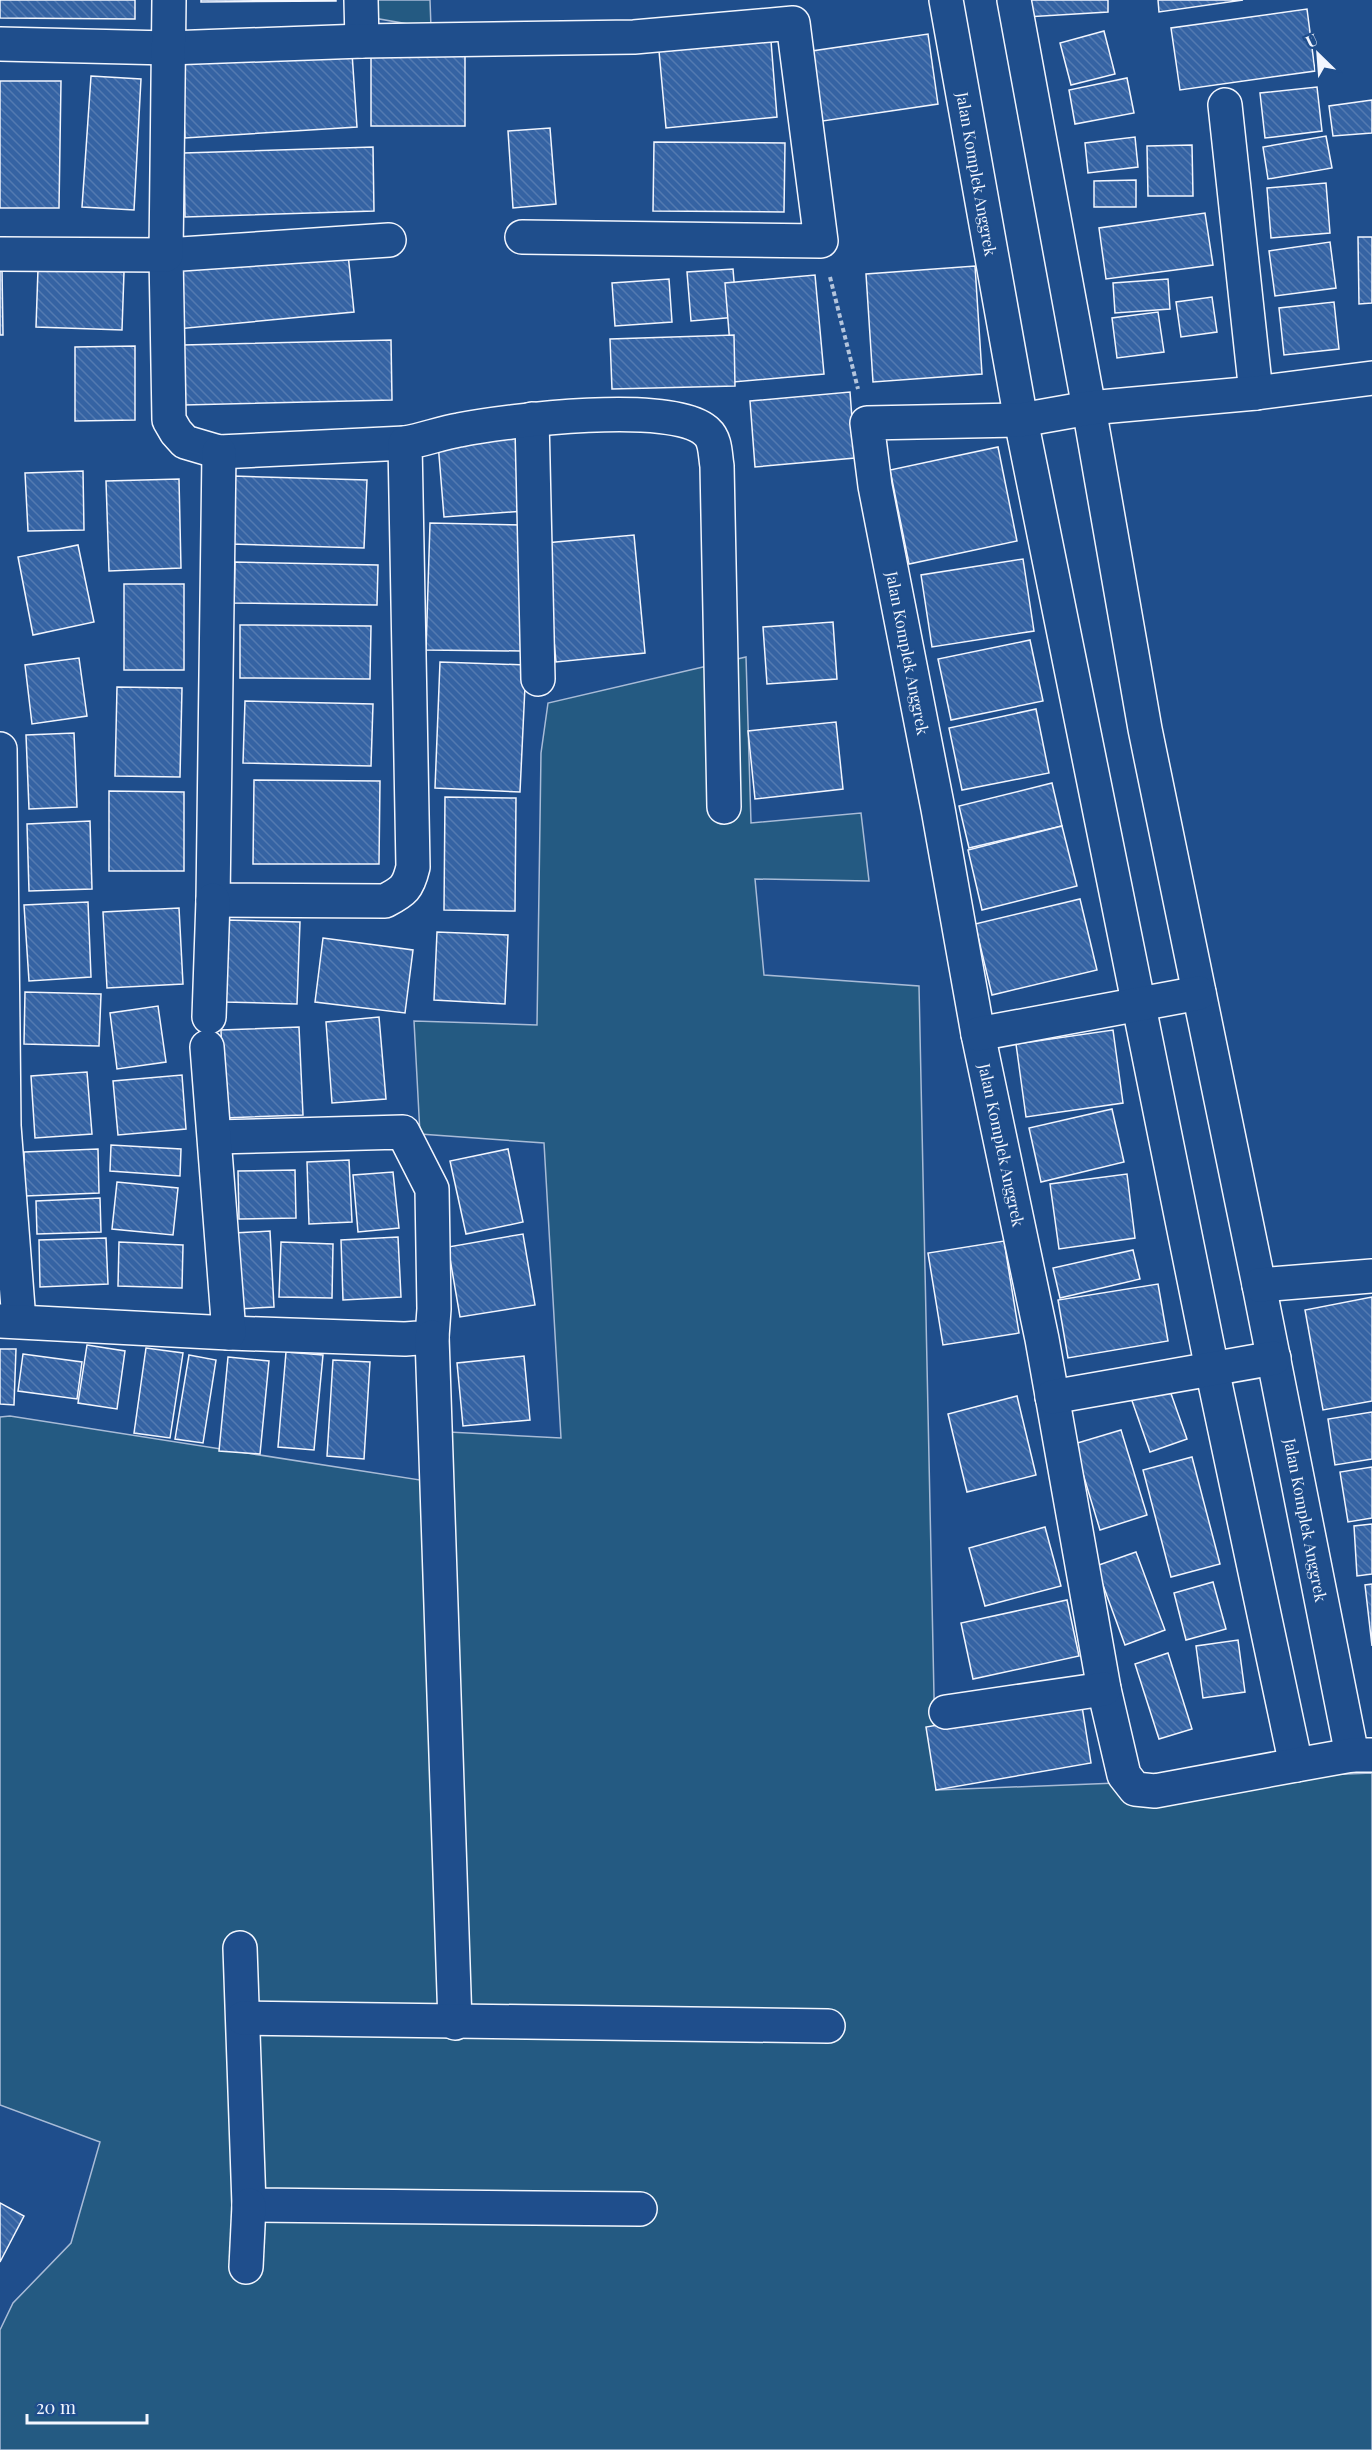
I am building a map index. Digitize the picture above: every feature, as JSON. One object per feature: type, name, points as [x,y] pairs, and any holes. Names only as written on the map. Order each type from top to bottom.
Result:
[{"type":"street","points":[[169,0],[166,248],[169,420],[176,432],[185,442],[219,452],[405,444],[458,430],[532,419],[603,414],[653,416],[694,423],[708,432],[714,443],[717,466],[724,807]]},
{"type":"street","points":[[361,0],[362,41]]},
{"type":"street","name":"Jalan Komplek Anggrek","points":[[946,0],[1021,420],[1212,1369],[1296,1765]]},
{"type":"street","name":"Jalan Komplek Anggrek","points":[[867,423],[874,486],[938,809],[978,1034],[1042,1339],[1104,1689],[1124,1776],[1135,1789],[1155,1791],[1362,1755],[1274,1358],[1145,729],[1014,0]]},
{"type":"street","points":[[0,44],[169,48],[362,41],[634,37],[793,23],[821,241],[522,237]]},
{"type":"street","points":[[1225,105],[1256,393]]},
{"type":"street","points":[[0,254],[389,240]]},
{"type":"street","points":[[867,423],[1021,420],[1089,408],[1256,393],[1372,378]]},
{"type":"street","points":[[532,419],[538,679]]},
{"type":"street","points":[[213,900],[385,901],[402,892],[410,882],[414,867],[405,444]]},
{"type":"street","points":[[219,452],[213,900],[208,1032],[229,1334]]},
{"type":"street","points":[[0,748],[2,1126],[10,1321],[229,1334],[405,1339],[432,1337]]},
{"type":"street","points":[[978,1034],[1199,993]]},
{"type":"street","points":[[215,1137],[403,1132],[432,1189],[434,1309],[432,1337],[455,2023]]},
{"type":"street","points":[[1259,1285],[1372,1276]]},
{"type":"street","points":[[1052,1397],[1274,1358]]},
{"type":"street","points":[[946,1712],[1104,1689]]},
{"type":"street","points":[[240,1948],[249,2205],[246,2267]]},
{"type":"street","points":[[243,2018],[455,2023],[828,2026]]},
{"type":"street","points":[[249,2205],[640,2209]]},
{"type":"path","points":[[821,241],[867,423]]},
{"type":"shaded area","points":[[374,0],[430,0],[431,28],[374,18]]},
{"type":"shaded area","points":[[746,657],[751,823],[861,813],[869,881],[755,879],[764,975],[919,986],[936,1790],[1372,1773],[1372,2450],[0,2450],[0,2330],[13,2303],[71,2243],[100,2142],[0,2105],[0,1417],[10,1416],[426,1481],[430,1431],[561,1438],[544,1143],[420,1134],[414,1021],[537,1025],[541,753],[548,703]]},
{"type":"building","points":[[0,0],[135,0],[135,19],[0,18]]},
{"type":"building","points":[[201,0],[336,0],[336,1],[201,2]]},
{"type":"building","points":[[1025,0],[1108,0],[1108,12],[1026,17]]},
{"type":"building","points":[[1158,0],[1243,0],[1159,12]]},
{"type":"building","points":[[1307,9],[1315,71],[1180,90],[1171,28]]},
{"type":"building","points":[[1104,31],[1115,74],[1071,85],[1060,43]]},
{"type":"building","points":[[928,34],[938,104],[816,122],[805,52]]},
{"type":"building","points":[[771,41],[777,117],[666,128],[659,51]]},
{"type":"building","points":[[371,47],[465,47],[465,126],[371,126]]},
{"type":"building","points":[[352,53],[357,127],[185,138],[181,63]]},
{"type":"building","points":[[91,76],[141,79],[134,210],[82,207]]},
{"type":"building","points":[[1127,78],[1134,113],[1075,124],[1069,90]]},
{"type":"building","points":[[0,81],[61,81],[59,208],[0,208]]},
{"type":"building","points":[[1317,87],[1322,131],[1265,138],[1260,93]]},
{"type":"building","points":[[1372,100],[1372,133],[1333,136],[1329,106]]},
{"type":"building","points":[[550,128],[556,204],[513,208],[508,131]]},
{"type":"building","points":[[1326,136],[1332,168],[1268,179],[1263,147]]},
{"type":"building","points":[[1135,137],[1138,167],[1088,173],[1085,143]]},
{"type":"building","points":[[654,142],[785,143],[784,212],[653,211]]},
{"type":"building","points":[[1192,145],[1193,196],[1148,196],[1147,146]]},
{"type":"building","points":[[373,147],[374,211],[185,217],[184,153]]},
{"type":"building","points":[[1136,180],[1136,207],[1094,207],[1094,181]]},
{"type":"building","points":[[1326,183],[1330,233],[1271,238],[1267,188]]},
{"type":"building","points":[[1205,213],[1213,265],[1106,279],[1099,228]]},
{"type":"building","points":[[1358,237],[1372,237],[1372,303],[1359,304]]},
{"type":"building","points":[[1330,242],[1336,288],[1275,296],[1269,251]]},
{"type":"building","points":[[348,254],[354,312],[177,329],[171,271]]},
{"type":"building","points":[[975,266],[982,374],[873,382],[866,274]]},
{"type":"building","points":[[0,269],[2,269],[3,335],[0,335]]},
{"type":"building","points":[[38,269],[124,272],[122,330],[36,327]]},
{"type":"building","points":[[733,269],[737,317],[691,321],[687,272]]},
{"type":"building","points":[[815,275],[824,374],[733,382],[725,283]]},
{"type":"building","points":[[669,279],[672,322],[615,326],[612,283]]},
{"type":"building","points":[[1168,279],[1170,309],[1115,313],[1113,283]]},
{"type":"building","points":[[1212,297],[1217,332],[1181,337],[1176,302]]},
{"type":"building","points":[[1334,302],[1339,349],[1284,355],[1279,308]]},
{"type":"building","points":[[1158,312],[1164,352],[1117,358],[1112,318]]},
{"type":"building","points":[[734,335],[735,386],[612,389],[610,339]]},
{"type":"building","points":[[391,340],[392,400],[184,405],[183,345]]},
{"type":"building","points":[[135,346],[135,420],[75,421],[75,347]]},
{"type":"building","points":[[850,392],[855,458],[755,467],[750,401]]},
{"type":"building","points":[[519,437],[524,511],[444,517],[438,443]]},
{"type":"building","points":[[998,447],[1017,541],[909,564],[890,470]]},
{"type":"building","points":[[83,471],[84,530],[28,531],[25,473]]},
{"type":"building","points":[[233,476],[367,480],[364,548],[231,544]]},
{"type":"building","points":[[179,479],[181,568],[109,571],[106,481]]},
{"type":"building","points":[[430,523],[524,525],[521,651],[426,650]]},
{"type":"building","points":[[634,535],[645,653],[556,662],[545,543]]},
{"type":"building","points":[[78,545],[94,622],[33,635],[18,557]]},
{"type":"building","points":[[1023,559],[1034,631],[932,647],[921,575]]},
{"type":"building","points":[[235,562],[378,565],[377,605],[234,603]]},
{"type":"building","points":[[124,584],[184,584],[184,670],[124,670]]},
{"type":"building","points":[[833,622],[837,679],[767,684],[763,627]]},
{"type":"building","points":[[240,625],[371,626],[370,679],[240,678]]},
{"type":"building","points":[[1030,640],[1043,701],[951,720],[938,659]]},
{"type":"building","points":[[79,658],[87,716],[32,724],[25,665]]},
{"type":"building","points":[[440,662],[526,665],[520,792],[435,788]]},
{"type":"building","points":[[117,687],[182,688],[180,777],[115,776]]},
{"type":"building","points":[[245,701],[373,704],[371,766],[243,763]]},
{"type":"building","points":[[1036,709],[1049,773],[962,790],[949,728]]},
{"type":"building","points":[[836,722],[843,789],[755,799],[748,731]]},
{"type":"building","points":[[74,733],[77,807],[29,809],[26,735]]},
{"type":"building","points":[[254,780],[380,781],[379,864],[253,864]]},
{"type":"building","points":[[1052,783],[1062,826],[969,848],[959,806]]},
{"type":"building","points":[[109,791],[184,792],[184,871],[109,871]]},
{"type":"building","points":[[445,797],[516,798],[515,911],[444,910]]},
{"type":"building","points":[[90,821],[92,889],[29,891],[27,824]]},
{"type":"building","points":[[1062,826],[1077,886],[982,910],[968,850]]},
{"type":"building","points":[[1080,899],[1097,970],[992,995],[975,924]]},
{"type":"building","points":[[88,902],[91,977],[29,981],[24,905]]},
{"type":"building","points":[[179,908],[183,984],[107,988],[103,912]]},
{"type":"building","points":[[227,920],[300,922],[297,1004],[225,1002]]},
{"type":"building","points":[[437,932],[508,935],[505,1004],[434,1000]]},
{"type":"building","points":[[323,938],[413,950],[405,1013],[315,1002]]},
{"type":"building","points":[[25,992],[101,994],[99,1046],[24,1044]]},
{"type":"building","points":[[158,1006],[166,1062],[117,1069],[110,1013]]},
{"type":"building","points":[[379,1017],[386,1099],[332,1103],[326,1022]]},
{"type":"building","points":[[299,1027],[303,1115],[224,1118],[221,1030]]},
{"type":"building","points":[[1113,1030],[1123,1103],[1026,1117],[1016,1044]]},
{"type":"building","points":[[87,1072],[92,1134],[35,1138],[31,1076]]},
{"type":"building","points":[[182,1075],[186,1129],[118,1135],[113,1081]]},
{"type":"building","points":[[1112,1109],[1124,1162],[1041,1182],[1029,1128]]},
{"type":"building","points":[[111,1145],[181,1149],[180,1176],[110,1171]]},
{"type":"building","points":[[98,1149],[99,1193],[25,1196],[24,1152]]},
{"type":"building","points":[[508,1149],[523,1222],[466,1234],[450,1161]]},
{"type":"building","points":[[349,1160],[352,1222],[309,1224],[307,1162]]},
{"type":"building","points":[[295,1170],[296,1218],[239,1219],[238,1171]]},
{"type":"building","points":[[393,1172],[399,1228],[358,1232],[353,1175]]},
{"type":"building","points":[[1127,1174],[1135,1238],[1059,1249],[1050,1184]]},
{"type":"building","points":[[117,1182],[178,1188],[173,1235],[112,1229]]},
{"type":"building","points":[[100,1198],[101,1232],[37,1234],[36,1201]]},
{"type":"building","points":[[270,1231],[274,1307],[238,1309],[234,1233]]},
{"type":"building","points":[[523,1234],[535,1305],[460,1317],[448,1247]]},
{"type":"building","points":[[398,1237],[401,1297],[343,1300],[341,1240]]},
{"type":"building","points":[[106,1238],[108,1284],[40,1287],[39,1240]]},
{"type":"building","points":[[1004,1241],[1019,1333],[943,1345],[928,1253]]},
{"type":"building","points":[[119,1242],[183,1245],[182,1288],[118,1286]]},
{"type":"building","points":[[281,1242],[333,1244],[332,1298],[279,1297]]},
{"type":"building","points":[[1133,1250],[1140,1279],[1060,1298],[1053,1268]]},
{"type":"building","points":[[1158,1284],[1168,1341],[1068,1358],[1058,1300]]},
{"type":"building","points":[[1372,1297],[1372,1401],[1323,1410],[1305,1310]]},
{"type":"building","points":[[87,1345],[125,1351],[117,1409],[78,1403]]},
{"type":"building","points":[[146,1348],[183,1353],[170,1438],[134,1433]]},
{"type":"building","points":[[0,1349],[16,1349],[14,1405],[0,1404]]},
{"type":"building","points":[[286,1352],[323,1355],[314,1450],[278,1447]]},
{"type":"building","points":[[23,1354],[82,1362],[77,1399],[18,1391]]},
{"type":"building","points":[[189,1355],[216,1360],[203,1443],[175,1439]]},
{"type":"building","points":[[524,1356],[530,1420],[463,1426],[457,1363]]},
{"type":"building","points":[[228,1357],[269,1361],[260,1454],[219,1451]]},
{"type":"building","points":[[333,1360],[370,1362],[364,1459],[327,1456]]},
{"type":"building","points":[[1168,1385],[1187,1439],[1150,1452],[1131,1398]]},
{"type":"building","points":[[1017,1396],[1036,1475],[967,1492],[948,1414]]},
{"type":"building","points":[[1372,1412],[1372,1459],[1335,1465],[1328,1419]]},
{"type":"building","points":[[1121,1430],[1147,1515],[1100,1530],[1074,1444]]},
{"type":"building","points":[[1192,1457],[1220,1564],[1171,1577],[1143,1470]]},
{"type":"building","points":[[1372,1467],[1372,1518],[1348,1522],[1340,1472]]},
{"type":"building","points":[[1372,1524],[1372,1574],[1357,1576],[1354,1526]]},
{"type":"building","points":[[1045,1527],[1061,1586],[985,1606],[969,1548]]},
{"type":"building","points":[[1136,1552],[1165,1630],[1125,1645],[1096,1566]]},
{"type":"building","points":[[1213,1582],[1226,1629],[1186,1640],[1174,1593]]},
{"type":"building","points":[[1372,1584],[1372,1646],[1365,1585]]},
{"type":"building","points":[[1067,1600],[1079,1656],[973,1679],[961,1623]]},
{"type":"building","points":[[1238,1640],[1245,1692],[1203,1698],[1196,1646]]},
{"type":"building","points":[[1168,1653],[1192,1729],[1159,1739],[1135,1664]]},
{"type":"building","points":[[1081,1700],[1091,1763],[936,1790],[926,1727]]},
{"type":"building","points":[[0,2203],[24,2216],[0,2262]]}]
